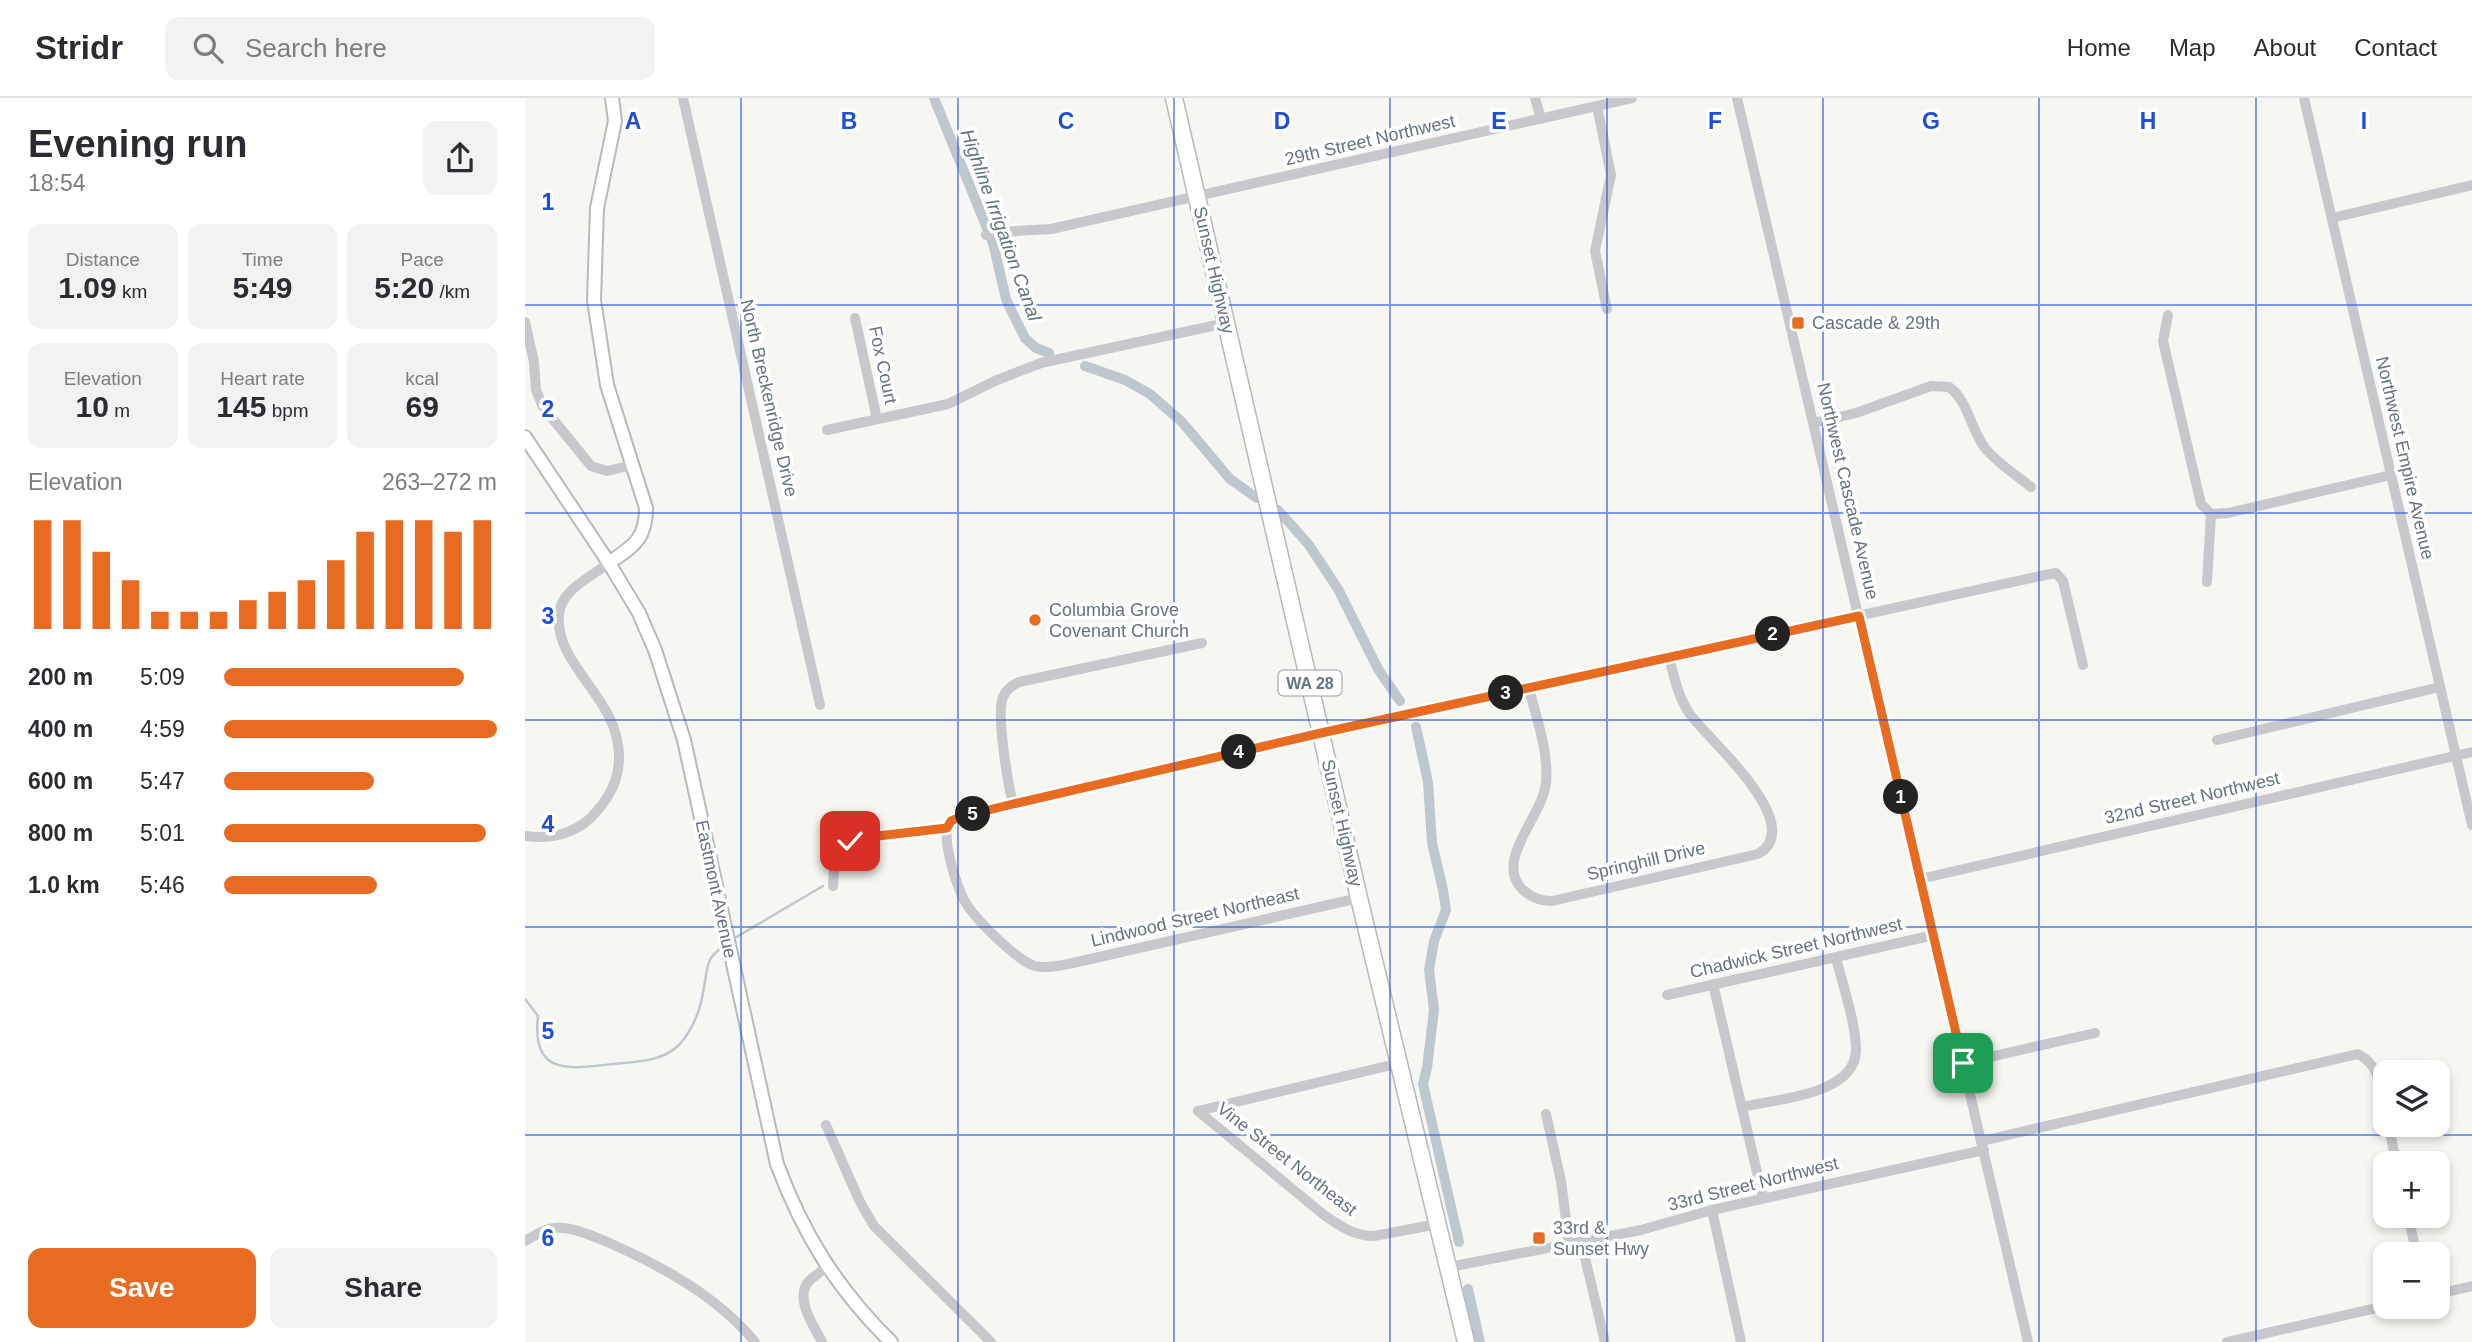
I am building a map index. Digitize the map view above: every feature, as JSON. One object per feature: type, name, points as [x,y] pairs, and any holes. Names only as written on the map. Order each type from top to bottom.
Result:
[{"type":"highway","name":"Sunset Highway","points":[[1174,98],[1359,898],[1466,1342]]},
{"type":"main road","points":[[609,563],[633,546],[642,536],[646,524],[646,508],[607,385],[594,300],[597,208],[615,121],[612,98]]},
{"type":"main road","name":"Eastmont Avenue","points":[[525,438],[609,563],[639,613],[655,650],[679,721],[776,1164],[800,1221],[827,1267],[859,1309],[891,1342]]},
{"type":"street","name":"North Breckenridge Drive","points":[[683,98],[820,705]]},
{"type":"street","points":[[1535,98],[1541,119]]},
{"type":"street","name":"29th Street Northwest","points":[[986,236],[1000,232],[1051,229],[1197,198],[1632,98]]},
{"type":"street","name":"Northwest Cascade Avenue","points":[[1737,98],[2028,1342]]},
{"type":"street","name":"Northwest Empire Avenue","points":[[2304,98],[2472,825]]},
{"type":"street","points":[[1597,106],[1611,175],[1595,251],[1607,309]]},
{"type":"street","points":[[2332,218],[2472,185]]},
{"type":"street","points":[[2168,315],[2163,341],[2199,496],[2201,503],[2211,513],[2228,513],[2391,475]]},
{"type":"street","name":"Fox Court","points":[[855,318],[877,419]]},
{"type":"street","points":[[525,322],[530,372],[543,407],[591,466],[607,471],[632,465]]},
{"type":"street","points":[[827,430],[948,404],[1031,367],[1226,323]]},
{"type":"street","points":[[1814,424],[1856,413],[1931,386],[1949,387],[1959,397],[1986,449],[2031,487]]},
{"type":"street","points":[[2207,582],[2211,513]]},
{"type":"street","points":[[525,836],[553,837],[582,825],[595,814],[615,785],[619,765],[617,733],[606,709],[567,652],[558,623],[560,607],[568,594],[609,563]]},
{"type":"street","points":[[833,886],[835,853],[850,841],[947,828],[951,821],[960,817],[1321,733],[2056,573],[2063,580],[2083,665]]},
{"type":"street","points":[[1013,804],[1001,711],[1005,693],[1011,686],[1019,682],[1202,643]]},
{"type":"street","name":"Springhill Drive","points":[[1529,688],[1546,768],[1542,800],[1513,857],[1516,881],[1527,894],[1539,900],[1552,901],[1758,854],[1770,844],[1772,837],[1762,797],[1687,710],[1675,682],[1669,657]]},
{"type":"street","points":[[2217,740],[2440,687]]},
{"type":"street","name":"32nd Street Northwest","points":[[1920,879],[2472,752]]},
{"type":"street","name":"Lindwood Street Northeast","points":[[947,828],[946,839],[965,901],[1018,957],[1037,967],[1073,963],[1359,898]]},
{"type":"street","name":"Chadwick Street Northwest","points":[[1667,995],[1934,935]]},
{"type":"street","points":[[1742,1107],[1824,1089],[1845,1077],[1855,1063],[1855,1039],[1836,958]]},
{"type":"street","points":[[1713,985],[1763,1198]]},
{"type":"street","points":[[1963,1063],[2095,1033]]},
{"type":"street","name":"33rd Street Northwest","points":[[1449,1267],[1641,1230],[1713,1210],[2350,1055],[2363,1056],[2373,1067]]},
{"type":"street","name":"Vine Street Northeast","points":[[1400,1063],[1198,1111],[1324,1215],[1345,1229],[1364,1236],[1374,1236],[1439,1224]]},
{"type":"street","points":[[1546,1114],[1569,1243]]},
{"type":"street","points":[[826,1125],[860,1202],[874,1226],[991,1342]]},
{"type":"street","points":[[1713,1210],[1741,1342]]},
{"type":"street","points":[[525,1241],[539,1232],[554,1228],[572,1229],[639,1256],[689,1284],[755,1342]]},
{"type":"street","points":[[1581,1241],[1605,1342]]},
{"type":"street","points":[[822,1342],[803,1297],[807,1284],[827,1267]]},
{"type":"street","points":[[2450,1291],[2472,1286]]},
{"type":"street","points":[[2227,1342],[2373,1309]]},
{"type":"waterway","name":"Highline Irrigation Canal","points":[[934,98],[993,243],[1006,299],[1025,338],[1036,348],[1049,353]]},
{"type":"waterway","name":"Highline Irrigation Canal","points":[[1085,366],[1125,380],[1150,394],[1182,422],[1230,479],[1257,498]]},
{"type":"waterway","name":"Highline Irrigation Canal","points":[[1278,510],[1309,545],[1338,589],[1378,669],[1400,701]]},
{"type":"waterway","name":"Highline Irrigation Canal","points":[[1416,727],[1428,782],[1432,843],[1446,910],[1434,941],[1429,970],[1434,1010],[1423,1084],[1459,1242]]},
{"type":"waterway","points":[[733,939],[823,886]]},
{"type":"waterway","points":[[525,999],[538,1016],[537,1035],[541,1050],[547,1059],[556,1064],[582,1067],[656,1058],[672,1051],[689,1032],[701,1003],[709,963],[712,956],[724,945]]},
{"type":"waterway","name":"Highline Irrigation Canal","points":[[1468,1289],[1480,1342]]},
{"type":"place","name":"Cascade & 29th","points":[[1798,323]]},
{"type":"place","name":"Columbia Grove Covenant Church","points":[[1035,620]]},
{"type":"place","name":"33rd & Sunset Hwy","points":[[1539,1238]]},
{"type":"route","points":[[850,841],[947,828],[951,821],[960,817],[1013,804],[1321,733],[1859,616],[1963,1063]]}]
